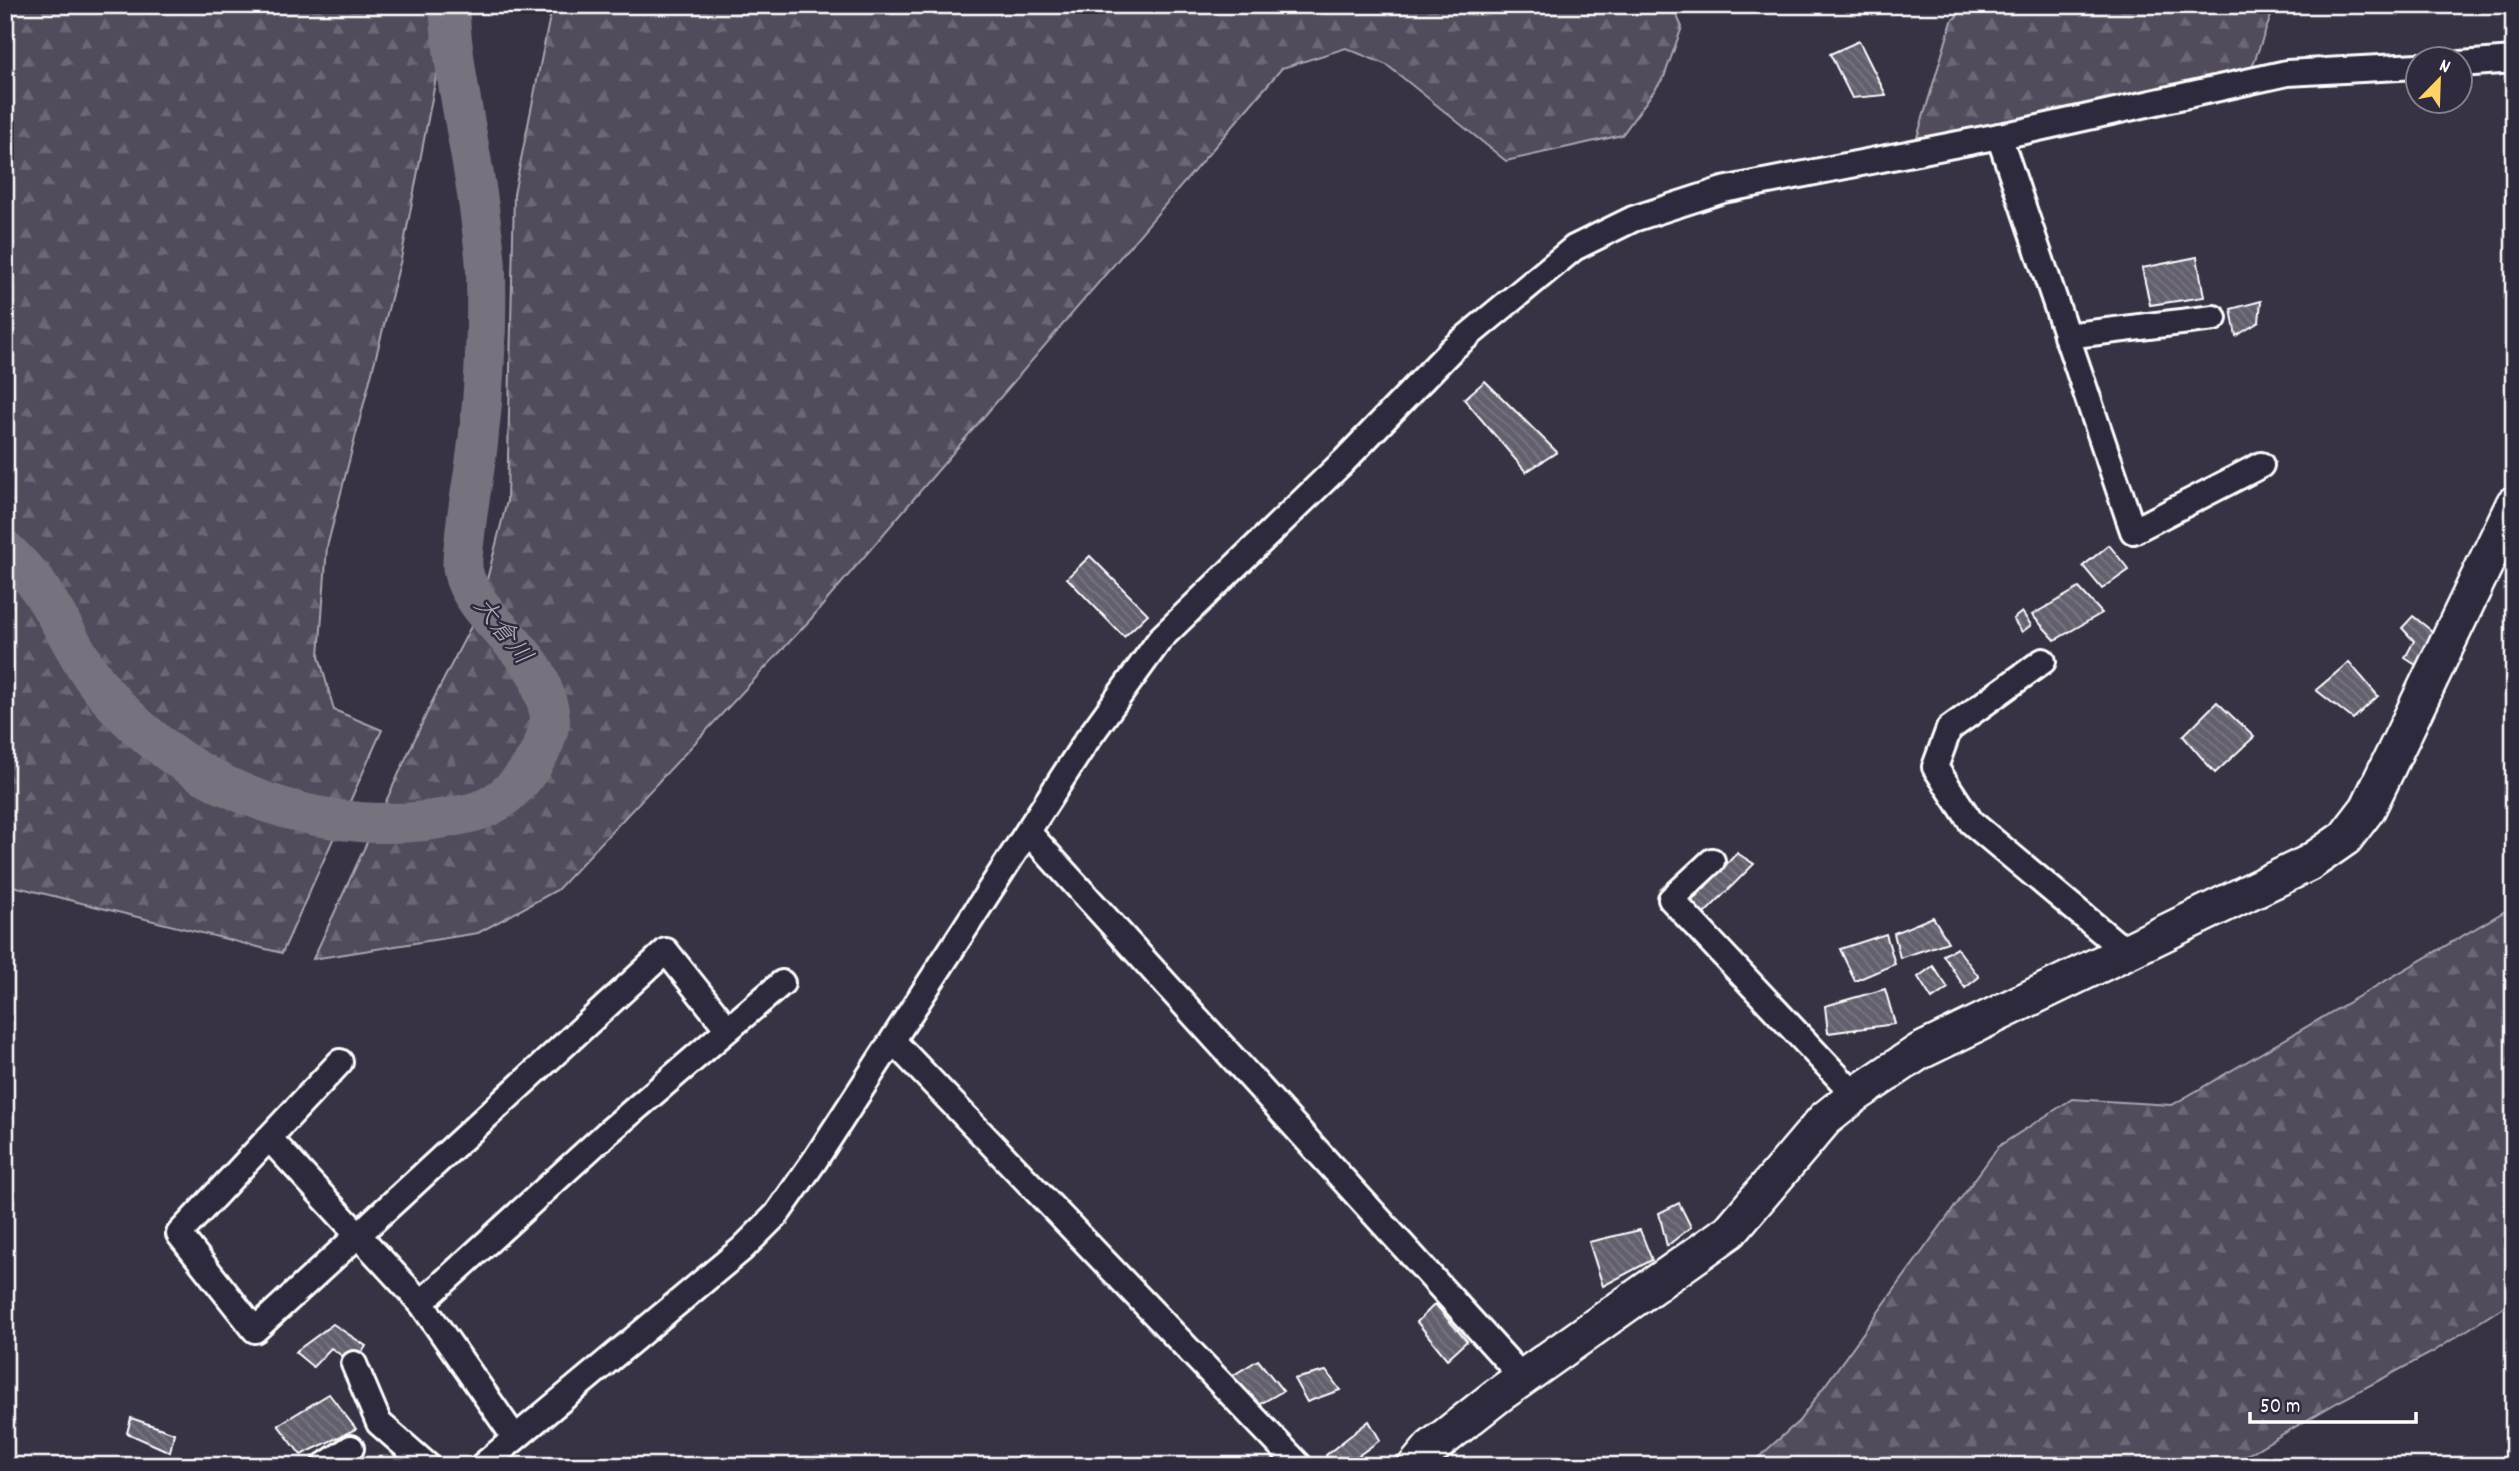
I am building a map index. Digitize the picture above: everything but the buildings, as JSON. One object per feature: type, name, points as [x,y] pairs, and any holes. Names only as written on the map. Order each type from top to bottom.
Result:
[{"type":"street","points":[[2474,63],[2514,60]]},
{"type":"street","points":[[482,1466],[742,1249],[777,1214],[816,1160],[1085,743],[1161,638],[1344,461],[1452,349],[1574,248],[1633,219],[1723,190],[1999,136],[2287,74],[2404,67]]},
{"type":"street","points":[[1999,136],[2133,531],[2261,465]]},
{"type":"street","points":[[2066,336],[2214,318]]},
{"type":"street","points":[[1416,1466],[1431,1448],[1523,1378],[1730,1231],[1825,1119],[1855,1095],[1919,1052],[2309,863],[2345,838],[2368,808],[2514,504]]},
{"type":"street","points":[[2043,662],[1950,729],[1935,767],[1971,821],[2125,951]]},
{"type":"street","points":[[1028,832],[1523,1378]]},
{"type":"street","points":[[1712,861],[1671,900],[1855,1095]]},
{"type":"street","points":[[340,1062],[178,1234],[255,1329],[666,951],[728,1029]]},
{"type":"street","points":[[421,1303],[606,1134],[782,983]]},
{"type":"street","points":[[893,1041],[1300,1466]]},
{"type":"street","points":[[269,1139],[421,1303],[515,1438]]},
{"type":"street","points":[[354,1364],[379,1423],[428,1466]]},
{"type":"street","points":[[324,1466],[351,1448]]},
{"type":"green space","points":[[5,5],[450,5],[401,259],[327,547],[319,656],[334,710],[382,730],[282,953],[5,884]]},
{"type":"green space","points":[[554,5],[1672,5],[1682,27],[1664,77],[1622,135],[1506,161],[1387,65],[1346,48],[1282,68],[810,620],[557,890],[478,933],[313,959],[431,704],[479,611],[507,501],[514,194]]},
{"type":"green space","points":[[1968,5],[2275,5],[2251,70],[2063,113],[1916,141],[1952,21]]},
{"type":"green space","points":[[2514,906],[2514,1300],[2433,1352],[2338,1402],[2228,1466],[1749,1466],[1799,1421],[1999,1146],[2072,1099],[2172,1105]]},
{"type":"waterway","name":"大倉川","points":[[5,550],[35,582],[86,667],[105,693],[139,728],[178,758],[221,783],[266,802],[314,816],[363,822],[412,822],[483,809],[505,796],[523,778],[538,755],[548,732],[548,705],[535,671],[474,597],[462,567],[483,394],[486,273],[476,189],[454,58],[449,5]]}]
